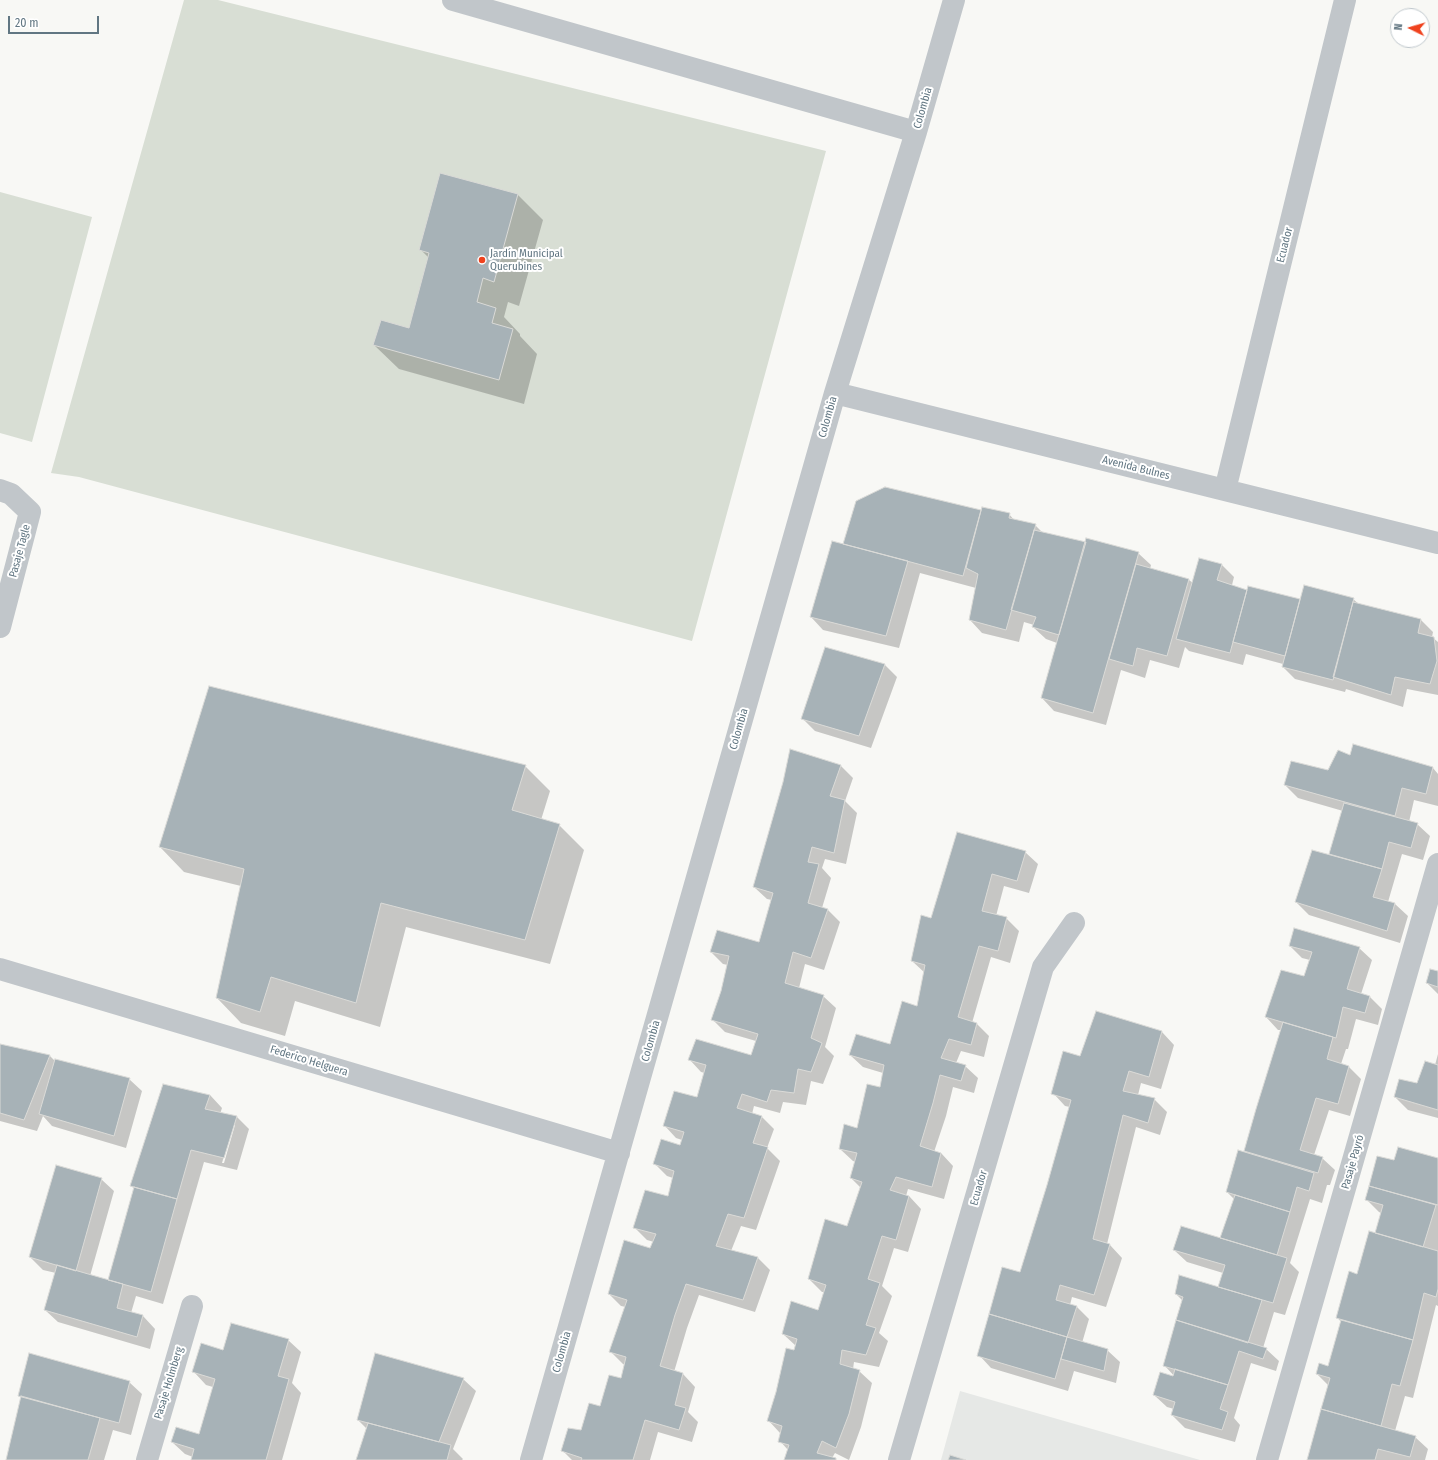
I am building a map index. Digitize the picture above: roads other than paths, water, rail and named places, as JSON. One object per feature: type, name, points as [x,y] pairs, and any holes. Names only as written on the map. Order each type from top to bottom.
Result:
[{"type":"street","points":[[453,0],[489,5],[916,132]]},
{"type":"street","name":"Colombia","points":[[531,1460],[835,393],[916,132],[954,0]]},
{"type":"street","name":"Ecuador","points":[[1225,490],[1345,0]]},
{"type":"street","name":"Avenida Bulnes","points":[[835,393],[1438,543]]},
{"type":"street","name":"Pasaje Tagle","points":[[0,490],[11,494],[30,512],[0,627]]},
{"type":"street","name":"Pasaje Payró","points":[[1267,1460],[1438,864]]},
{"type":"street","name":"Ecuador","points":[[899,1460],[1043,967],[1074,923]]},
{"type":"street","name":"Federico Helguera","points":[[0,969],[619,1152]]},
{"type":"street","name":"Pasaje Holmberg","points":[[147,1460],[192,1306]]},
{"type":"place","name":"Jardín Municipal Querubines","points":[[482,260]]}]
